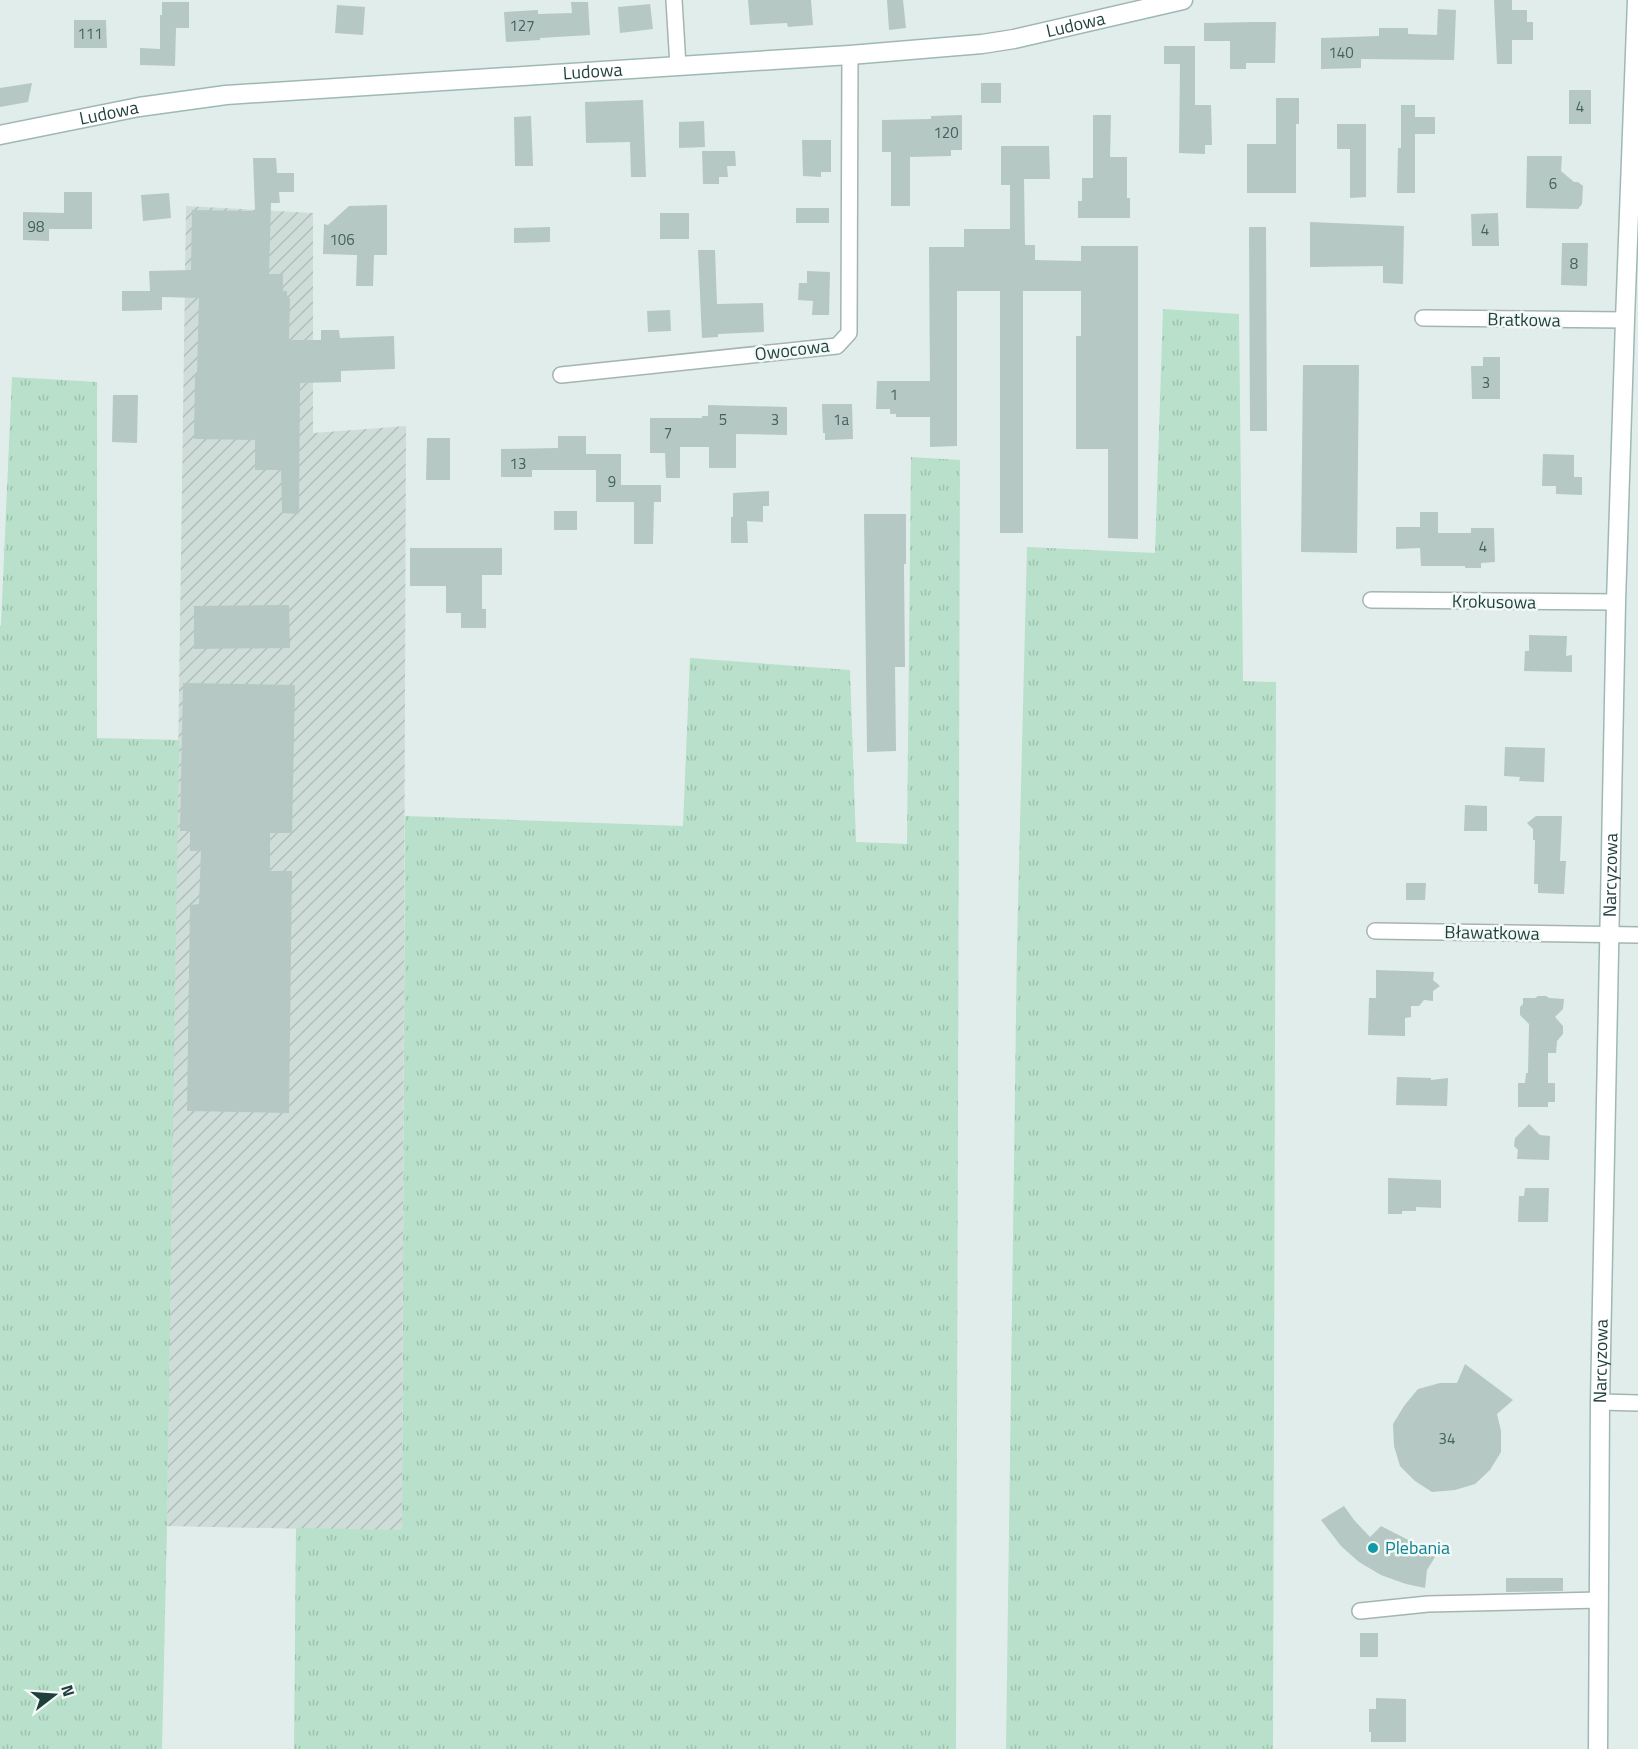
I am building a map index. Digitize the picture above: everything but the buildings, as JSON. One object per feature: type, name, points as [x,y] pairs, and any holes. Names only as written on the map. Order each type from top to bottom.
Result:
[{"type":"street","points":[[674,0],[678,66]]},
{"type":"street","name":"Ludowa","points":[[0,135],[139,107],[226,95],[850,56],[1014,39],[1183,0]]},
{"type":"street","name":"Narcyzowa","points":[[1599,1749],[1600,1402],[1616,602],[1637,0]]},
{"type":"street","name":"Owocowa","points":[[561,375],[837,346],[849,333],[850,56]]},
{"type":"street","name":"Bratkowa","points":[[1423,318],[1625,320]]},
{"type":"street","name":"Krokusowa","points":[[1371,600],[1616,602]]},
{"type":"street","name":"Bławatkowa","points":[[1375,932],[1638,935]]},
{"type":"street","points":[[1600,1402],[1638,1403]]},
{"type":"street","points":[[1360,1611],[1428,1604],[1600,1600]]},
{"type":"shaded area","points":[[186,206],[313,213],[313,433],[406,426],[402,1531],[167,1526]]},
{"type":"green space","points":[[1163,309],[1239,314],[1243,681],[1276,682],[1273,1749],[1006,1749],[1017,945],[1027,547],[1155,553]]},
{"type":"green space","points":[[12,377],[97,382],[97,738],[179,740],[162,1749],[0,1749],[0,626]]},
{"type":"green space","points":[[911,457],[960,460],[956,1749],[294,1749],[296,1528],[402,1530],[405,816],[683,826],[690,658],[850,670],[856,842],[907,844]]},
{"type":"place","name":"Plebania","points":[[1373,1548]]}]
